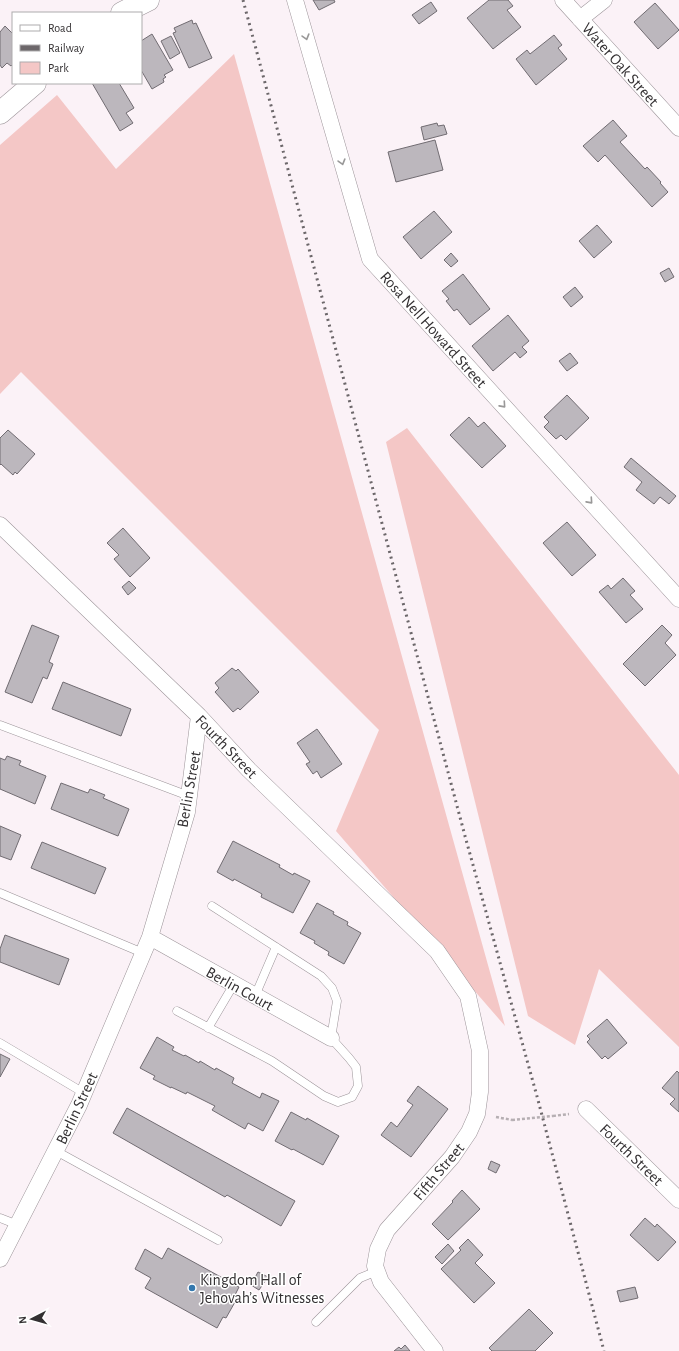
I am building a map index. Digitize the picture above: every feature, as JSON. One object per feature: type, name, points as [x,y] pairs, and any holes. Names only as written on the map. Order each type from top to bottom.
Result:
[{"type":"street","points":[[124,12],[148,0]]},
{"type":"street","name":"Rosa Nell Howard Street","points":[[295,0],[370,259],[679,599]]},
{"type":"street","name":"Water Oak Street","points":[[563,0],[679,128]]},
{"type":"street","points":[[580,19],[604,0]]},
{"type":"street","points":[[0,114],[34,84]]},
{"type":"street","name":"Fourth Street","points":[[0,525],[199,716],[249,770],[437,951],[450,970]]},
{"type":"street","name":"Berlin Street","points":[[0,1259],[56,1151],[84,1093],[150,937],[187,812],[199,716]]},
{"type":"street","name":"Berlin Court","points":[[150,937],[331,1038]]},
{"type":"street","name":"Fifth Street","points":[[435,1351],[381,1282],[375,1266],[378,1249],[387,1230],[452,1157],[470,1132],[477,1113],[481,1069],[478,1041],[468,996],[450,970]]},
{"type":"street","name":"Fourth Street","points":[[586,1109],[679,1200]]},
{"type":"lane","points":[[0,725],[189,796]]},
{"type":"lane","points":[[0,893],[143,953]]},
{"type":"lane","points":[[177,1011],[272,1061],[324,1096],[338,1102],[352,1098],[358,1086],[356,1067],[331,1038],[337,1001],[332,988],[321,976],[212,906]]},
{"type":"lane","points":[[254,996],[276,947]]},
{"type":"lane","points":[[208,1028],[234,984]]},
{"type":"lane","points":[[0,1043],[84,1093]]},
{"type":"lane","points":[[56,1151],[218,1240]]},
{"type":"lane","points":[[0,1218],[18,1225]]},
{"type":"lane","points":[[316,1322],[360,1278],[377,1271]]},
{"type":"path","points":[[494,1116],[512,1120],[569,1114]]},
{"type":"green space","points":[[234,54],[505,1026],[336,831],[379,730],[21,372],[0,394],[0,145],[57,95],[116,169]]},
{"type":"green space","points":[[407,428],[679,775],[679,1047],[599,969],[575,1045],[528,1016],[386,442]]},
{"type":"building","points":[[313,0],[334,0],[335,2],[319,10]]},
{"type":"building","points":[[489,0],[508,0],[513,6],[507,10],[521,27],[493,49],[467,18]]},
{"type":"building","points":[[431,2],[437,11],[419,24],[412,15]]},
{"type":"building","points":[[655,3],[679,30],[658,49],[634,22]]},
{"type":"building","points":[[192,20],[193,24],[196,23],[212,58],[189,68],[173,33],[176,32],[174,28]]},
{"type":"building","points":[[5,26],[12,33],[12,65],[11,66],[7,63],[2,68],[0,65],[0,32]]},
{"type":"building","points":[[152,34],[173,70],[164,75],[166,77],[163,79],[164,82],[152,89],[142,72],[142,40]]},
{"type":"building","points":[[554,35],[562,45],[558,48],[567,59],[536,85],[516,59],[527,50],[530,54]]},
{"type":"building","points":[[171,36],[180,53],[170,59],[161,41]]},
{"type":"building","points":[[93,84],[120,84],[134,108],[126,113],[133,123],[120,131]]},
{"type":"building","points":[[613,120],[627,136],[620,142],[645,169],[647,167],[668,192],[652,207],[605,155],[598,162],[583,146]]},
{"type":"building","points":[[437,123],[438,126],[444,125],[447,134],[424,140],[421,127]]},
{"type":"building","points":[[435,140],[443,170],[396,182],[388,152]]},
{"type":"building","points":[[434,211],[452,232],[421,259],[403,237]]},
{"type":"building","points":[[597,225],[612,242],[594,258],[579,241]]},
{"type":"building","points":[[451,253],[458,261],[451,267],[444,260]]},
{"type":"building","points":[[669,268],[674,277],[665,282],[660,273]]},
{"type":"building","points":[[463,274],[490,309],[470,325],[457,309],[454,311],[446,301],[449,299],[442,291]]},
{"type":"building","points":[[575,287],[583,297],[571,307],[563,297]]},
{"type":"building","points":[[508,315],[529,341],[522,347],[527,352],[520,358],[515,352],[493,371],[472,346]]},
{"type":"building","points":[[570,353],[578,363],[567,371],[559,361]]},
{"type":"building","points":[[567,395],[589,418],[566,440],[561,435],[556,439],[544,427],[549,422],[544,417]]},
{"type":"building","points":[[469,417],[478,427],[484,422],[506,446],[482,468],[450,435]]},
{"type":"building","points":[[8,430],[35,454],[17,474],[15,472],[13,475],[1,464],[0,465],[0,438]]},
{"type":"building","points":[[631,458],[676,496],[669,504],[660,497],[654,504],[636,490],[642,482],[624,467]]},
{"type":"building","points":[[567,522],[596,555],[572,576],[543,543]]},
{"type":"building","points":[[123,528],[150,558],[130,577],[114,559],[119,555],[107,543]]},
{"type":"building","points":[[623,578],[635,591],[630,595],[643,609],[626,623],[599,592],[608,585],[611,589]]},
{"type":"building","points":[[129,581],[136,588],[128,595],[122,587]]},
{"type":"building","points":[[32,625],[59,636],[49,662],[53,664],[47,679],[43,677],[32,703],[5,692]]},
{"type":"building","points":[[662,625],[672,635],[665,643],[676,655],[645,686],[623,664]]},
{"type":"building","points":[[232,668],[236,671],[238,669],[259,692],[240,710],[238,708],[233,712],[215,692],[219,688],[215,683]]},
{"type":"building","points":[[63,682],[131,709],[121,736],[52,709]]},
{"type":"building","points":[[317,729],[342,764],[321,778],[317,771],[313,774],[306,764],[310,762],[297,743]]},
{"type":"building","points":[[7,756],[21,761],[19,765],[46,776],[35,804],[0,789],[0,758],[5,760]]},
{"type":"building","points":[[61,783],[88,793],[90,789],[105,795],[103,798],[129,809],[118,836],[51,809]]},
{"type":"building","points":[[0,826],[21,835],[11,860],[0,856]]},
{"type":"building","points":[[233,841],[280,865],[279,867],[293,875],[294,873],[310,881],[293,913],[261,897],[262,894],[217,872]]},
{"type":"building","points":[[42,842],[106,868],[95,894],[31,868]]},
{"type":"building","points":[[317,903],[334,912],[333,914],[348,922],[347,925],[361,933],[344,964],[328,955],[329,952],[314,943],[315,941],[300,933]]},
{"type":"building","points":[[5,935],[69,959],[59,985],[0,962],[0,949]]},
{"type":"building","points":[[607,1019],[627,1043],[608,1059],[605,1056],[602,1059],[587,1042],[590,1039],[587,1036]]},
{"type":"building","points":[[157,1037],[174,1047],[172,1050],[199,1063],[200,1061],[215,1070],[216,1068],[234,1078],[232,1083],[258,1097],[260,1098],[262,1093],[279,1101],[263,1131],[248,1123],[245,1129],[212,1110],[215,1106],[187,1092],[186,1094],[153,1079],[155,1076],[140,1068]]},
{"type":"building","points":[[0,1054],[10,1059],[0,1077]]},
{"type":"building","points":[[677,1071],[679,1073],[679,1112],[670,1104],[675,1099],[662,1088]]},
{"type":"building","points":[[418,1086],[448,1109],[411,1157],[381,1135],[391,1122],[397,1127],[413,1105],[407,1101]]},
{"type":"building","points":[[127,1108],[295,1201],[281,1226],[227,1195],[225,1197],[113,1133]]},
{"type":"building","points":[[291,1112],[306,1120],[307,1118],[339,1136],[323,1165],[275,1141]]},
{"type":"building","points":[[491,1161],[500,1165],[496,1173],[488,1169]]},
{"type":"building","points":[[462,1190],[480,1209],[448,1240],[432,1224]]},
{"type":"building","points":[[645,1218],[655,1227],[657,1224],[676,1242],[658,1261],[630,1235]]},
{"type":"building","points":[[468,1239],[483,1255],[475,1263],[495,1283],[474,1303],[441,1269],[461,1250],[459,1248]]},
{"type":"building","points":[[448,1244],[454,1251],[442,1264],[435,1257]]},
{"type":"building","name":"Kingdom Hall of Jehovah’s Witnesses","points":[[168,1248],[239,1287],[232,1301],[235,1302],[226,1318],[223,1317],[217,1328],[145,1288],[151,1278],[135,1269],[145,1249],[162,1259]]},
{"type":"building","points":[[258,1272],[268,1277],[259,1290],[251,1285]]},
{"type":"building","points":[[635,1287],[638,1298],[620,1302],[617,1291]]},
{"type":"building","points":[[529,1309],[553,1333],[535,1351],[492,1351],[489,1348]]},
{"type":"building","points":[[405,1345],[410,1351],[394,1351],[399,1347],[401,1349]]},
{"type":"railway","points":[[243,0],[465,836],[538,1100],[604,1351]]},
{"type":"place","name":"Kingdom Hall of Jehovah’s Witnesses","points":[[192,1288]]}]
